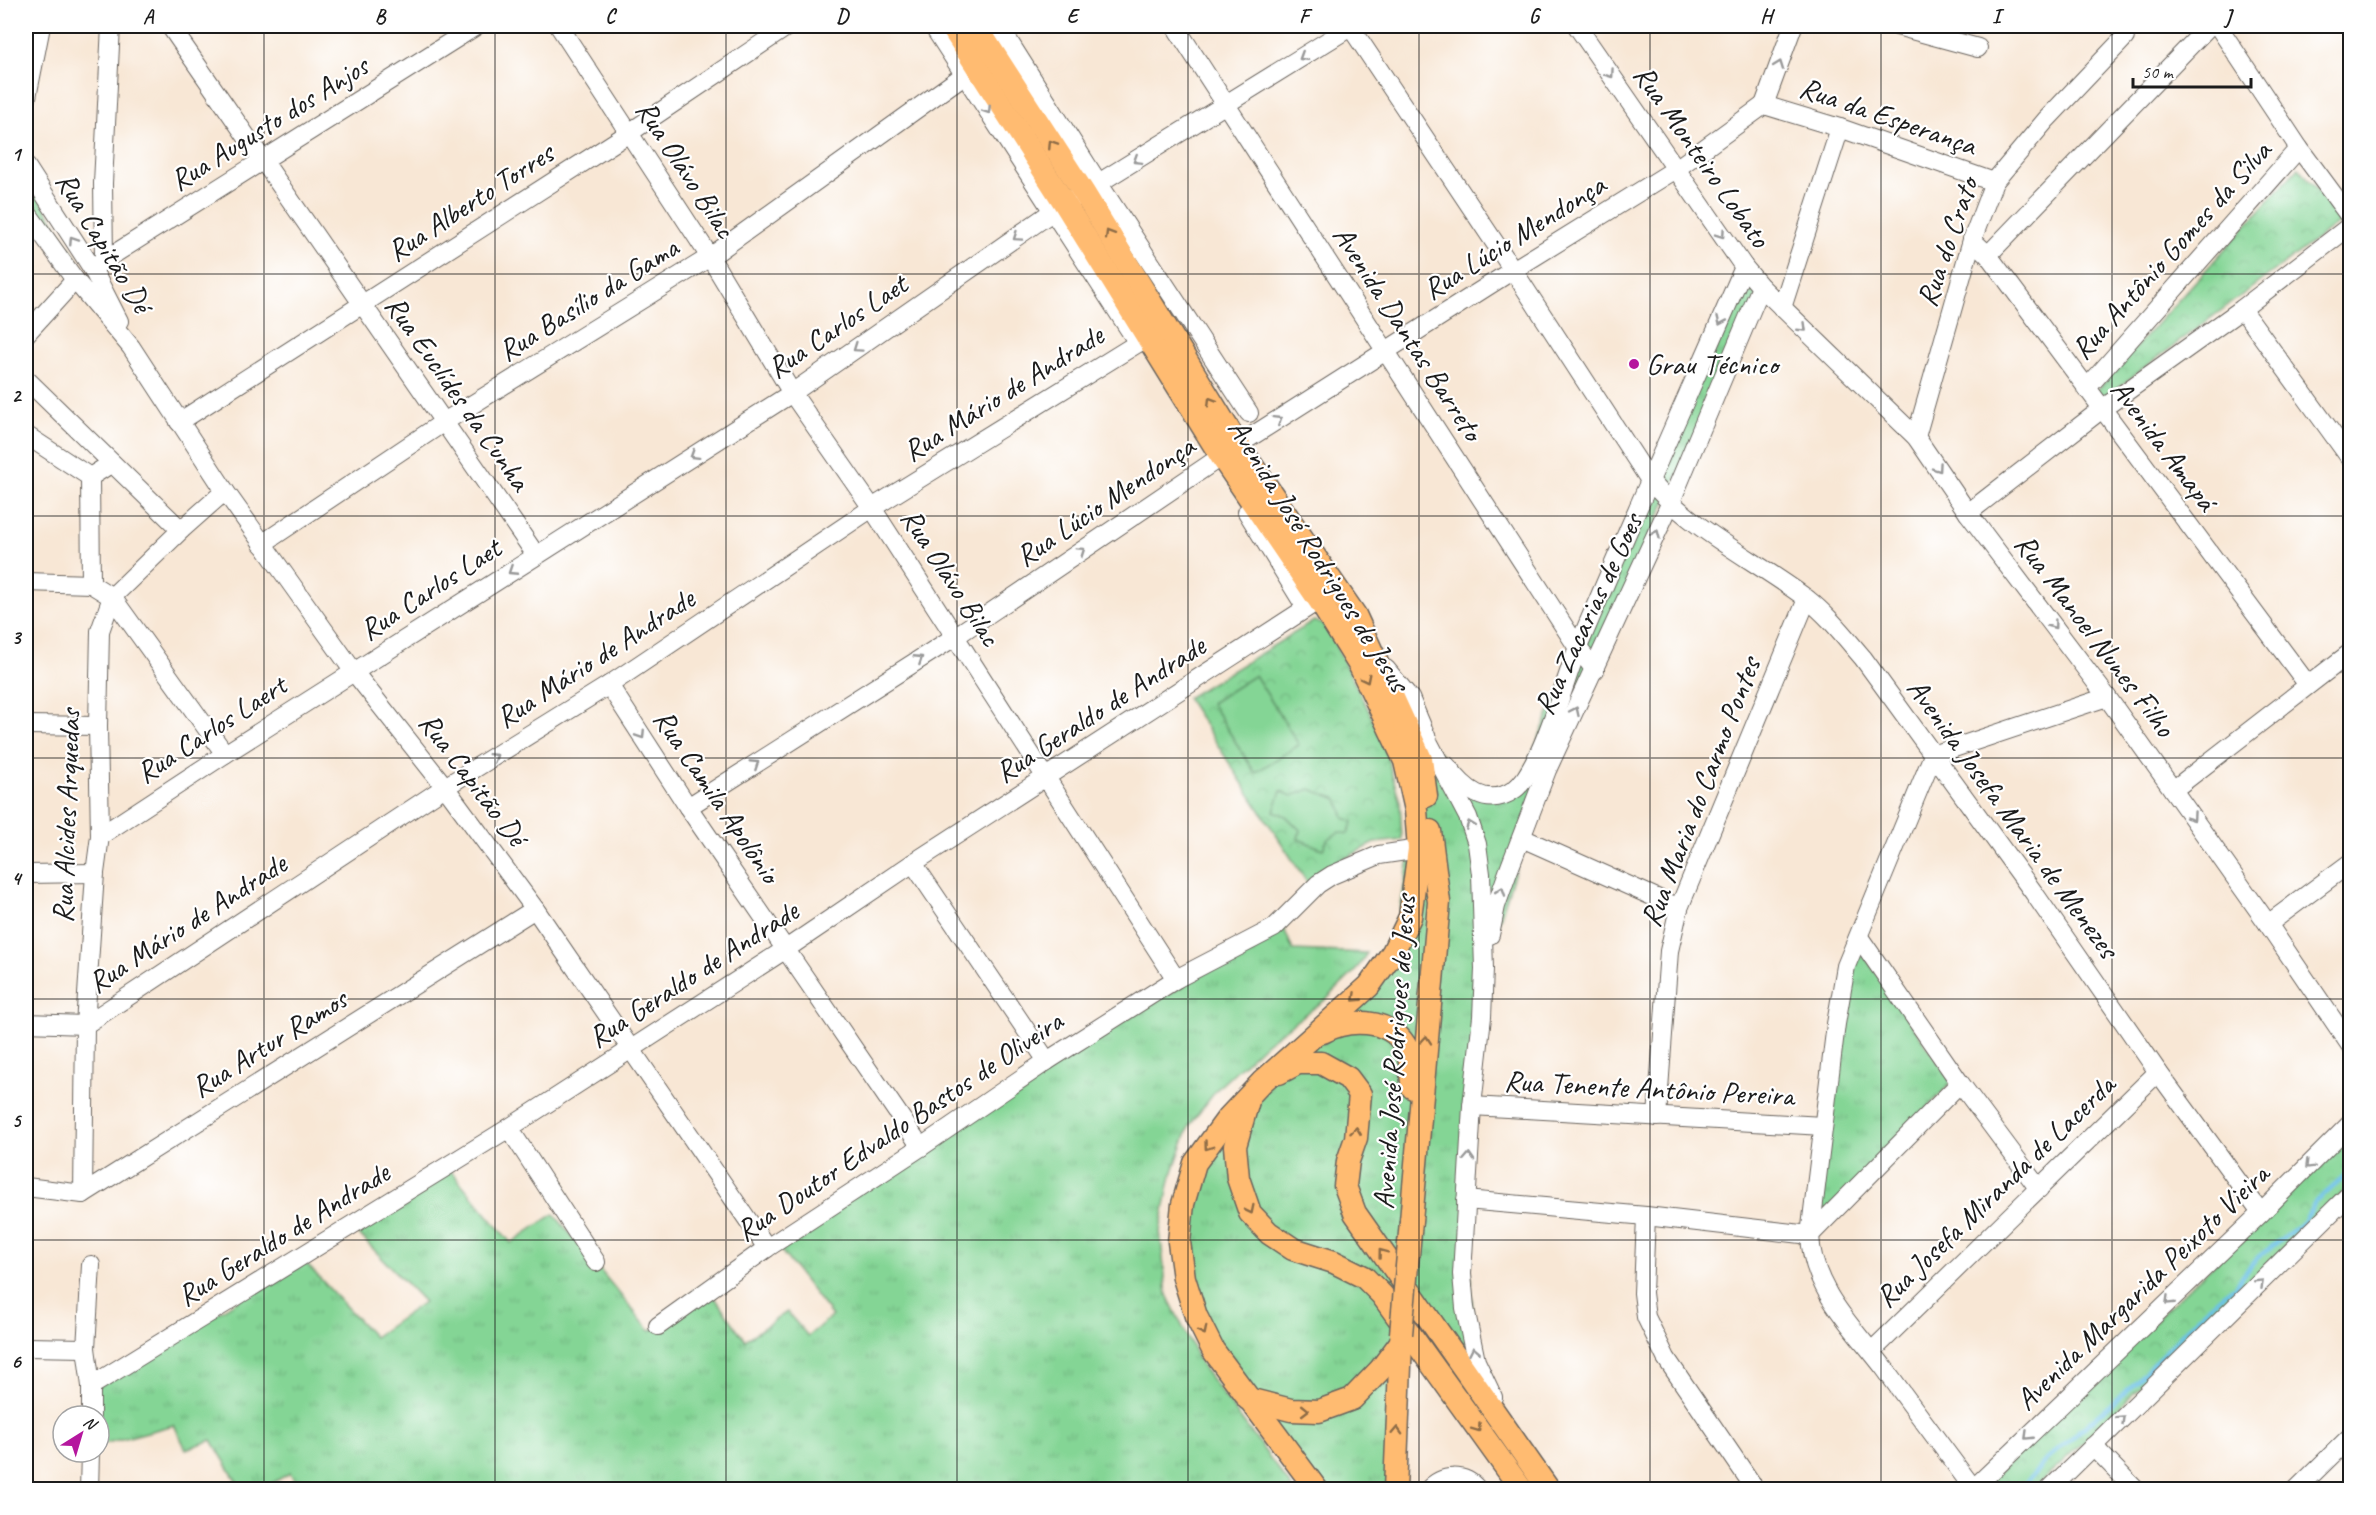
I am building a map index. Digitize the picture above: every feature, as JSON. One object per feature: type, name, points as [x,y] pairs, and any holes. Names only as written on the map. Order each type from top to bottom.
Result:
[{"type":"main road","name":"Avenida José Rodrigues de Jesus","points":[[951,26],[1075,198]]},
{"type":"main road","name":"Avenida José Rodrigues de Jesus","points":[[976,26],[1312,604],[1360,666],[1405,761],[1416,810],[1419,849],[1410,917],[1393,952],[1369,986],[1305,1042],[1228,1118],[1196,1163],[1182,1204],[1179,1242],[1184,1278],[1196,1316],[1213,1350],[1317,1490]]},
{"type":"main road","name":"Avenida José Rodrigues de Jesus","points":[[1225,454],[1355,615],[1421,759],[1439,902],[1401,1338],[1395,1490]]},
{"type":"main road","points":[[1305,1042],[1335,1025],[1352,1022],[1378,1026],[1390,1031],[1406,1046],[1419,1119]]},
{"type":"main road","points":[[1522,1490],[1382,1295],[1364,1277],[1334,1262],[1293,1249],[1269,1233],[1250,1213],[1238,1178],[1235,1146],[1256,1088],[1298,1063],[1321,1063],[1348,1078],[1359,1094],[1356,1138],[1348,1161],[1345,1186],[1362,1224],[1549,1490]]},
{"type":"main road","points":[[1248,1399],[1291,1410],[1319,1411],[1352,1398],[1380,1370],[1401,1338]]},
{"type":"street","points":[[26,102],[41,26]]},
{"type":"street","points":[[98,264],[111,26]]},
{"type":"street","name":"Rua Euclídes da Cunha","points":[[170,26],[536,555]]},
{"type":"street","name":"Rua Augusto dos Anjos","points":[[98,264],[476,26]]},
{"type":"street","name":"Rua Olávo Bilac","points":[[559,26],[710,257],[792,393],[873,508],[1176,979]]},
{"type":"street","name":"Rua Alberto Torres","points":[[179,422],[629,133],[788,26]]},
{"type":"street","name":"Avenida José Rodrigues de Jesus","points":[[933,26],[964,75],[1075,198],[1249,413]]},
{"type":"street","points":[[999,26],[1075,198]]},
{"type":"street","name":"Avenida Dantas Barreto","points":[[1175,26],[1578,648],[1595,670]]},
{"type":"street","name":"Rua Carlos Laet","points":[[354,672],[792,393],[1075,198],[1351,26]]},
{"type":"street","name":"Avenida Josefa Maria de Menezes","points":[[1351,26],[1651,482],[1670,504],[1807,599],[1836,626],[1863,658],[2034,893],[2158,1072],[2261,1213]]},
{"type":"street","points":[[1764,105],[1793,26]]},
{"type":"street","points":[[1897,26],[1978,48]]},
{"type":"street","points":[[1988,255],[2209,26]]},
{"type":"street","points":[[2218,26],[2299,148],[2350,217]]},
{"type":"street","name":"Rua Monteiro Lobato","points":[[1586,30],[1676,169],[1744,267],[1761,287]]},
{"type":"street","name":"Rua do Crato","points":[[1916,437],[1972,240],[1994,182],[2067,97],[2125,37]]},
{"type":"street","name":"Rua Basílio da Gama","points":[[262,544],[444,422],[710,257],[964,75]]},
{"type":"street","name":"Rua da Esperança","points":[[1764,105],[1840,128],[1994,182]]},
{"type":"street","name":"Rua Lúcio Mendonça","points":[[688,807],[956,636],[1225,454],[1676,169],[1764,105]]},
{"type":"street","points":[[1782,308],[1840,128]]},
{"type":"street","name":"Rua Antônio Gomes da Silva","points":[[2086,389],[2299,148]]},
{"type":"street","name":"Rua Capitão Dé","points":[[26,166],[98,264],[131,347]]},
{"type":"street","name":"Avenida José Rodrigues de Jesus","points":[[1075,198],[1138,343],[1225,454]]},
{"type":"street","name":"Rua Capitão Dé","points":[[26,211],[75,280],[131,347],[262,544],[354,672],[445,787],[535,909],[767,1248]]},
{"type":"street","points":[[1968,513],[2102,409],[2242,309],[2350,226]]},
{"type":"street","name":"Avenida Amapá","points":[[1972,240],[1988,255],[2308,685]]},
{"type":"street","name":"Rua Zacarias de Goes","points":[[1429,743],[1451,771],[1479,797],[1493,797],[1515,789],[1533,762],[1550,725],[1578,648],[1744,267]]},
{"type":"street","points":[[28,325],[75,280]]},
{"type":"street","name":"Rua Manoel Nunes Filho","points":[[1761,287],[1916,437],[1968,513],[2107,697],[2268,924],[2350,1045]]},
{"type":"street","name":"Rua Zacarias de Goes","points":[[1484,969],[1496,906],[1547,770],[1670,504],[1761,287]]},
{"type":"street","points":[[2242,309],[2348,448]]},
{"type":"street","name":"Rua Mário de Andrade","points":[[85,1025],[445,787],[609,685],[873,508],[1138,343]]},
{"type":"street","points":[[26,379],[181,530]]},
{"type":"street","points":[[26,435],[90,477]]},
{"type":"street","points":[[90,477],[112,463]]},
{"type":"street","points":[[90,477],[91,584]]},
{"type":"street","name":"Rua Alcides Arquedas","points":[[83,1194],[85,1025],[95,873],[100,836],[98,726],[100,631],[112,597],[225,490]]},
{"type":"street","points":[[26,582],[91,584],[112,597],[225,754]]},
{"type":"street","name":"Rua Maria do Carmo Pontes","points":[[1657,1117],[1669,951],[1680,908],[1807,599]]},
{"type":"street","name":"Rua Geraldo de Andrade","points":[[91,1386],[509,1128],[1312,604]]},
{"type":"street","points":[[2173,790],[2350,653]]},
{"type":"street","points":[[1377,659],[1410,698],[1429,743],[1468,817],[1477,844],[1482,874],[1484,969],[1482,1017],[1472,1106],[1462,1275],[1476,1361],[1515,1443]]},
{"type":"street","name":"Rua Carlos Laert","points":[[100,836],[354,672]]},
{"type":"street","name":"Rua Camila Apolônio","points":[[609,685],[688,807],[921,1147]]},
{"type":"street","points":[[1972,1489],[1872,1351],[1834,1305],[1824,1286],[1811,1248],[1810,1235],[1841,990],[1846,966],[1934,755],[2107,697]]},
{"type":"street","points":[[26,725],[98,726]]},
{"type":"street","points":[[1522,838],[1680,908]]},
{"type":"street","name":"Rua Doutor Edvaldo Bastos de Oliveira","points":[[658,1326],[767,1248],[1047,1061],[1176,979],[1274,928],[1318,884],[1332,874],[1379,855],[1419,849]]},
{"type":"street","points":[[914,863],[1047,1061]]},
{"type":"street","points":[[2268,924],[2350,863]]},
{"type":"street","points":[[26,874],[95,873]]},
{"type":"street","name":"Rua Artur Ramos","points":[[83,1194],[535,909]]},
{"type":"street","points":[[1859,937],[1960,1083],[2039,1189]]},
{"type":"street","points":[[26,1023],[85,1025]]},
{"type":"street","name":"Rua Josefa Miranda de Lacerda","points":[[1872,1351],[2158,1072]]},
{"type":"street","points":[[1810,1235],[1960,1083]]},
{"type":"street","name":"Rua Tenente Antônio Pereira","points":[[1472,1106],[1823,1126]]},
{"type":"street","name":"Avenida Margarida Peixoto Vieira","points":[[1972,1489],[2261,1213],[2350,1124]]},
{"type":"street","points":[[509,1128],[596,1262]]},
{"type":"street","points":[[26,1187],[83,1194]]},
{"type":"street","points":[[2049,1490],[2350,1194]]},
{"type":"street","points":[[1466,1200],[1646,1216],[1810,1235]]},
{"type":"street","points":[[1646,1216],[1643,1293],[1646,1317],[1666,1358],[1756,1490]]},
{"type":"street","points":[[91,1265],[86,1348],[91,1404]]},
{"type":"street","points":[[26,1347],[86,1348]]},
{"type":"street","points":[[2296,1490],[2350,1437]]},
{"type":"street","points":[[2093,1446],[2136,1490]]},
{"type":"street","points":[[89,1490],[90,1464]]},
{"type":"street","points":[[1428,1490],[1447,1478],[1463,1478],[1479,1490]]},
{"type":"green space","points":[[2299,167],[2341,221],[2105,397],[2097,390]]},
{"type":"green space","points":[[26,176],[125,339],[26,200]]},
{"type":"green space","points":[[1743,268],[1760,288],[1547,770],[1484,969],[1466,1207],[1476,1361],[1403,1281],[1399,1489],[1317,1489],[1213,1350],[1179,1242],[1213,1138],[1393,952],[1429,743],[1473,783],[1489,790],[1520,781]]},
{"type":"green space","points":[[1314,621],[1325,625],[1369,711],[1386,753],[1400,802],[1402,840],[1375,843],[1338,862],[1308,884],[1187,698]]},
{"type":"green space","points":[[1255,675],[1299,745],[1255,773],[1211,703]]},
{"type":"green space","points":[[1310,789],[1338,799],[1344,818],[1353,821],[1348,834],[1339,832],[1327,840],[1323,849],[1298,839],[1300,830],[1286,816],[1274,811],[1281,791],[1292,796]]},
{"type":"green space","points":[[1283,926],[1293,950],[1367,953],[1356,970],[1328,998],[1267,1042],[1218,1088],[1189,1126],[1170,1180],[1160,1231],[1167,1295],[1203,1368],[1293,1489],[301,1490],[290,1473],[262,1489],[241,1489],[212,1440],[186,1449],[174,1425],[111,1442],[111,1404],[97,1404],[94,1389],[303,1260],[374,1337],[424,1302],[354,1229],[450,1170],[511,1243],[554,1214],[650,1331],[711,1292],[745,1340],[787,1312],[808,1336],[832,1316],[778,1247],[1049,1065]]},
{"type":"green space","points":[[1859,948],[1952,1082],[1816,1224],[1840,1021]]},
{"type":"green space","points":[[2350,1132],[2350,1185],[2034,1489],[1980,1490]]},
{"type":"waterway","points":[[2020,1490],[2047,1459],[2131,1387],[2209,1306],[2235,1286],[2257,1258],[2304,1222],[2315,1203],[2350,1172]]},
{"type":"place","name":"Grau Técnico","points":[[1634,364]]}]
